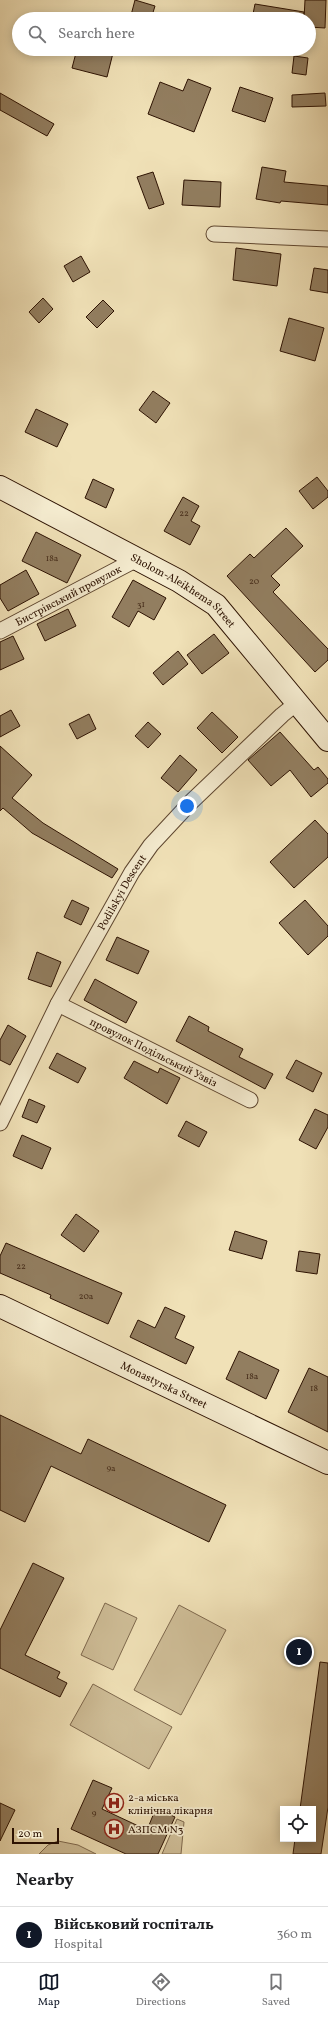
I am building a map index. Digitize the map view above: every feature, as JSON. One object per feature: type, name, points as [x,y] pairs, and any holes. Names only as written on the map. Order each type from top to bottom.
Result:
[{"type":"main road","name":"Sholom-Aleikhema Street","points":[[0,488],[179,581],[216,605],[328,740]]},
{"type":"main road","name":"Monastyrska Street","points":[[0,1306],[328,1463]]},
{"type":"street","points":[[214,234],[328,239]]},
{"type":"street","name":"Бистрівський провулок","points":[[0,631],[137,559]]},
{"type":"street","name":"Podilskyi Descent","points":[[0,1123],[58,1004],[132,872],[151,845],[191,802],[282,715],[298,702]]},
{"type":"street","name":"провулок Подільський Узвіз","points":[[58,1004],[250,1100]]},
{"type":"shaded area","points":[[105,1603],[137,1618],[113,1670],[81,1655]]},
{"type":"shaded area","points":[[179,1605],[226,1630],[181,1715],[134,1690]]},
{"type":"shaded area","points":[[93,1684],[172,1727],[149,1769],[70,1725]]},
{"type":"shaded area","points":[[177,1819],[184,1822],[181,1854],[162,1854]]},
{"type":"shaded area","points":[[58,1841],[78,1845],[96,1854],[39,1854],[48,1845]]},
{"type":"building","points":[[135,0],[155,6],[153,12],[132,12]]},
{"type":"building","points":[[305,0],[326,0],[325,28],[316,27],[316,12],[304,12]]},
{"type":"building","points":[[255,4],[304,12],[253,12]]},
{"type":"building","points":[[75,56],[112,56],[107,77],[72,68]]},
{"type":"building","points":[[294,56],[308,58],[306,75],[292,73]]},
{"type":"building","points":[[188,79],[211,88],[194,132],[148,114],[160,82],[183,91]]},
{"type":"building","points":[[240,87],[273,98],[265,122],[232,111]]},
{"type":"building","points":[[0,93],[54,124],[47,136],[0,110]]},
{"type":"building","points":[[325,93],[326,106],[292,107],[292,95]]},
{"type":"building","points":[[262,167],[286,171],[284,182],[328,186],[328,205],[281,201],[280,203],[256,199]]},
{"type":"building","points":[[153,172],[164,204],[149,209],[137,177]]},
{"type":"building","points":[[184,180],[221,182],[220,207],[182,205]]},
{"type":"building","points":[[236,248],[281,254],[277,286],[233,280]]},
{"type":"building","points":[[81,256],[90,272],[73,282],[64,266]]},
{"type":"building","points":[[314,268],[328,270],[328,293],[310,290]]},
{"type":"building","points":[[43,298],[53,309],[39,323],[29,312]]},
{"type":"building","points":[[103,300],[114,311],[97,328],[86,317]]},
{"type":"building","points":[[289,318],[324,328],[315,361],[280,351]]},
{"type":"building","points":[[153,391],[170,403],[156,423],[139,410]]},
{"type":"building","points":[[36,409],[68,424],[57,447],[25,432]]},
{"type":"building","points":[[317,477],[328,491],[328,497],[313,509],[299,491]]},
{"type":"building","points":[[93,479],[114,489],[106,508],[85,498]]},
{"type":"building","points":[[183,497],[199,506],[191,521],[200,526],[190,545],[164,531]]},
{"type":"building","points":[[286,528],[303,546],[271,576],[280,585],[273,592],[328,649],[328,660],[315,672],[227,576],[250,554],[254,558]]},
{"type":"building","points":[[36,532],[81,555],[67,583],[22,561]]},
{"type":"building","points":[[26,570],[39,594],[8,611],[0,598],[0,585]]},
{"type":"building","points":[[133,580],[166,598],[154,620],[138,611],[129,627],[112,617]]},
{"type":"building","points":[[68,609],[76,626],[45,641],[37,624]]},
{"type":"building","points":[[214,634],[229,653],[202,674],[187,655]]},
{"type":"building","points":[[13,636],[24,659],[0,670],[0,642]]},
{"type":"building","points":[[178,651],[188,664],[163,685],[153,673]]},
{"type":"building","points":[[11,710],[20,726],[0,737],[0,716]]},
{"type":"building","points":[[212,712],[238,737],[222,753],[197,728]]},
{"type":"building","points":[[89,714],[96,729],[77,739],[69,724]]},
{"type":"building","points":[[148,722],[161,734],[148,748],[135,736]]},
{"type":"building","points":[[280,732],[314,770],[318,767],[328,779],[328,783],[311,797],[290,770],[271,786],[248,760]]},
{"type":"building","points":[[0,746],[32,775],[12,798],[43,823],[118,869],[112,878],[32,833],[3,808],[0,811]]},
{"type":"building","points":[[180,755],[197,770],[178,792],[161,778]]},
{"type":"building","points":[[315,820],[328,834],[328,857],[294,888],[270,862]]},
{"type":"building","points":[[72,900],[89,908],[81,925],[64,917]]},
{"type":"building","points":[[305,900],[328,926],[328,936],[308,955],[279,923]]},
{"type":"building","points":[[117,937],[149,951],[138,974],[106,960]]},
{"type":"building","points":[[37,952],[61,962],[51,987],[28,979]]},
{"type":"building","points":[[95,979],[137,1002],[126,1023],[84,1000]]},
{"type":"building","points":[[189,1016],[209,1027],[208,1031],[243,1049],[239,1057],[273,1074],[265,1089],[176,1041]]},
{"type":"building","points":[[8,1025],[26,1036],[10,1065],[0,1060],[0,1040]]},
{"type":"building","points":[[57,1053],[86,1068],[78,1083],[49,1068]]},
{"type":"building","points":[[296,1060],[322,1073],[313,1092],[286,1078]]},
{"type":"building","points":[[134,1061],[158,1073],[160,1068],[180,1078],[167,1104],[124,1078]]},
{"type":"building","points":[[29,1099],[45,1106],[37,1123],[22,1117]]},
{"type":"building","points":[[315,1109],[328,1115],[328,1127],[316,1149],[299,1140]]},
{"type":"building","points":[[186,1121],[207,1132],[199,1147],[178,1136]]},
{"type":"building","points":[[22,1135],[51,1148],[42,1169],[13,1156]]},
{"type":"building","points":[[76,1214],[99,1231],[84,1252],[61,1235]]},
{"type":"building","points":[[235,1231],[267,1241],[262,1259],[229,1250]]},
{"type":"building","points":[[6,1243],[122,1293],[108,1324],[50,1298],[51,1295],[0,1273],[0,1256]]},
{"type":"building","points":[[299,1251],[320,1254],[317,1274],[296,1271]]},
{"type":"building","points":[[165,1307],[185,1316],[175,1338],[194,1347],[186,1364],[130,1337],[138,1320],[155,1328]]},
{"type":"building","points":[[239,1351],[279,1370],[266,1399],[226,1379]]},
{"type":"building","points":[[309,1368],[328,1377],[328,1432],[288,1412]]},
{"type":"building","points":[[0,1415],[81,1454],[88,1439],[226,1505],[209,1542],[51,1466],[25,1522],[0,1510]]},
{"type":"building","points":[[33,1563],[64,1578],[25,1655],[60,1672],[57,1678],[67,1683],[60,1697],[0,1668],[0,1630]]},
{"type":"building","points":[[320,1662],[328,1663],[328,1807],[321,1854],[293,1854],[295,1842],[316,1842],[316,1806],[300,1806]]},
{"type":"building","points":[[93,1780],[112,1788],[102,1809],[147,1830],[156,1808],[175,1817],[158,1854],[126,1854],[71,1829]]},
{"type":"building","points":[[0,1803],[15,1810],[0,1841]]},
{"type":"place","name":"Військовий госпіталь","points":[[299,1652]]},
{"type":"place","name":"2-а міська клінічна лікарня","points":[[114,1803]]},
{"type":"place","name":"АЗПСМ N3","points":[[114,1829]]}]
